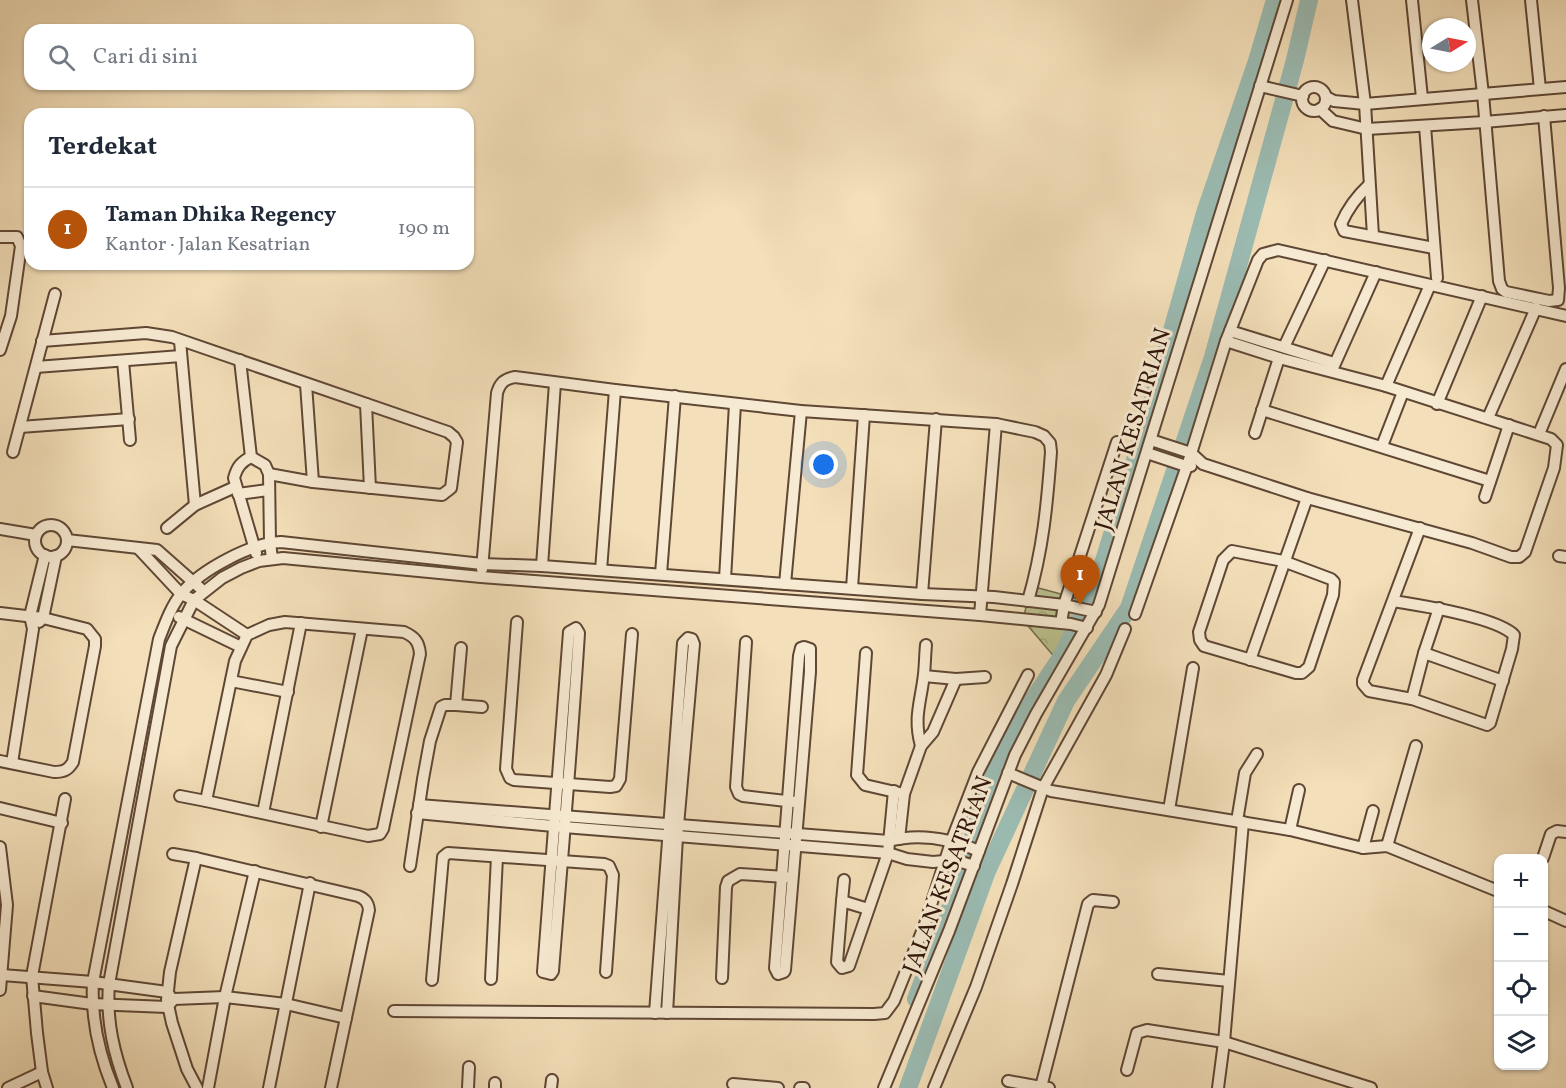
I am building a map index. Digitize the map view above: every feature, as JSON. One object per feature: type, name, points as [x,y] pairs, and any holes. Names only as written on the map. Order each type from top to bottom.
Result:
[{"type":"street","name":"JALAN KESATRIAN","points":[[884,1088],[977,850],[1036,714],[1093,611],[1117,550],[1151,454],[1264,88],[1287,0]]},
{"type":"street","points":[[1352,0],[1365,104],[1372,236]]},
{"type":"street","points":[[1412,0],[1422,98]]},
{"type":"street","points":[[1472,0],[1483,94],[1499,281],[1506,292],[1549,302],[1558,300],[1558,288],[1544,116]]},
{"type":"street","points":[[1531,0],[1540,89]]},
{"type":"street","points":[[1326,97],[1324,106],[1311,111],[1302,101],[1308,89],[1315,87],[1322,89],[1326,97],[1334,101],[1365,104],[1566,87]]},
{"type":"street","points":[[1264,88],[1303,96]]},
{"type":"street","points":[[1320,109],[1333,121],[1367,129],[1566,115]]},
{"type":"street","points":[[1386,386],[1433,282],[1434,248],[1425,126]]},
{"type":"street","points":[[1369,185],[1356,198],[1341,228],[1348,233],[1434,248]]},
{"type":"street","points":[[0,237],[13,235],[17,237],[21,246],[11,316],[0,350]]},
{"type":"street","points":[[1135,614],[1182,465],[1228,336],[1258,260],[1263,254],[1278,250],[1433,282],[1566,316]]},
{"type":"street","points":[[1284,347],[1325,260]]},
{"type":"street","points":[[1333,367],[1376,272]]},
{"type":"street","points":[[13,452],[55,294]]},
{"type":"street","points":[[1437,404],[1482,296]]},
{"type":"street","points":[[1488,418],[1536,308]]},
{"type":"street","points":[[42,341],[146,333],[172,337],[448,432],[457,442],[451,488],[448,493],[437,495],[313,482],[269,474]]},
{"type":"street","points":[[1154,441],[1187,452],[1203,464],[1307,498],[1472,543],[1511,558],[1519,557],[1525,552],[1557,456],[1557,445],[1551,439],[1437,404],[1284,347],[1228,336]]},
{"type":"street","points":[[1228,336],[1279,358],[1333,367]]},
{"type":"street","points":[[180,340],[195,504]]},
{"type":"street","points":[[36,367],[181,356]]},
{"type":"street","points":[[1255,433],[1279,358]]},
{"type":"street","points":[[123,360],[130,440]]},
{"type":"street","points":[[240,360],[251,457]]},
{"type":"street","points":[[1539,434],[1566,369]]},
{"type":"street","points":[[481,577],[500,385],[507,379],[515,377],[801,411],[996,424],[1035,432],[1044,436],[1050,443],[1052,452],[1046,523],[1028,601]]},
{"type":"street","points":[[542,566],[555,383]]},
{"type":"street","points":[[306,384],[313,482]]},
{"type":"street","points":[[602,570],[615,390]]},
{"type":"street","points":[[1382,446],[1403,392]]},
{"type":"street","points":[[661,574],[675,396]]},
{"type":"street","points":[[366,404],[370,488]]},
{"type":"street","points":[[725,579],[735,404]]},
{"type":"street","points":[[1262,410],[1490,481]]},
{"type":"street","points":[[785,584],[801,411]]},
{"type":"street","points":[[852,588],[864,415]]},
{"type":"street","points":[[20,427],[129,419]]},
{"type":"street","points":[[922,594],[936,419]]},
{"type":"street","points":[[980,615],[996,424]]},
{"type":"street","points":[[1485,497],[1509,425]]},
{"type":"street","points":[[1066,624],[1064,605],[1117,442]]},
{"type":"street","points":[[1151,454],[1182,465],[1203,464]]},
{"type":"street","points":[[251,457],[265,465],[269,474],[272,559]]},
{"type":"street","points":[[251,457],[237,468],[234,478],[253,547],[260,561]]},
{"type":"street","points":[[167,528],[195,504],[237,490],[268,490]]},
{"type":"street","points":[[1250,660],[1307,498]]},
{"type":"street","points":[[12,763],[33,629],[30,616],[50,556],[66,547],[65,532],[58,526],[49,525],[41,528],[36,536],[39,551],[50,556]]},
{"type":"street","points":[[1393,601],[1439,608],[1497,625],[1514,635],[1491,723],[1487,725],[1412,699],[1369,691],[1363,684],[1393,601],[1420,528]]},
{"type":"street","points":[[0,529],[36,536]]},
{"type":"street","points":[[67,540],[157,550],[204,592]]},
{"type":"street","points":[[113,1088],[105,1069],[94,1027],[93,982],[159,639],[181,594],[214,568],[253,547],[270,542],[362,549],[482,564],[542,566],[818,587],[994,597],[1064,605],[1093,611]]},
{"type":"street","points":[[138,548],[181,594],[247,635]]},
{"type":"street","points":[[360,564],[362,549]]},
{"type":"street","points":[[1232,551],[1283,561],[1334,582],[1333,595],[1310,667],[1302,673],[1296,673],[1204,646],[1199,632],[1223,560],[1232,551]]},
{"type":"street","points":[[33,629],[43,618],[50,556]]},
{"type":"street","points":[[127,1088],[116,1060],[107,1005],[109,984],[138,815],[171,646],[194,600],[222,578],[242,568],[260,561],[283,558],[481,577],[980,615],[1085,627]]},
{"type":"street","points":[[434,572],[435,558]]},
{"type":"street","points":[[498,578],[499,565]]},
{"type":"street","points":[[682,592],[683,577]]},
{"type":"street","points":[[699,578],[699,593]]},
{"type":"street","points":[[818,587],[818,602]]},
{"type":"street","points":[[993,617],[994,597]]},
{"type":"street","points":[[1412,699],[1439,608]]},
{"type":"street","points":[[0,614],[43,618],[87,629],[95,639],[73,762],[69,768],[63,772],[0,761]]},
{"type":"street","points":[[170,614],[241,647]]},
{"type":"street","points":[[180,796],[368,836],[380,834],[383,829],[420,654],[419,645],[414,636],[404,632],[285,622],[269,625],[247,635],[235,661],[206,801]]},
{"type":"street","points":[[517,622],[506,769],[510,778],[514,780],[610,788],[616,786],[620,779],[632,634]]},
{"type":"street","points":[[263,813],[301,623]]},
{"type":"street","points":[[550,938],[559,821],[557,782],[570,694],[579,633],[576,628],[569,632],[570,694],[569,783],[559,821]]},
{"type":"street","points":[[321,827],[362,629]]},
{"type":"street","points":[[934,1088],[976,987],[1012,884],[1038,786],[1100,685],[1125,629]]},
{"type":"street","points":[[655,1013],[667,917],[682,725],[684,643],[688,638],[692,639],[694,644],[682,725]]},
{"type":"street","points":[[746,642],[736,787],[739,794],[744,796],[793,802]]},
{"type":"street","points":[[921,746],[916,729],[926,645]]},
{"type":"street","points":[[456,705],[461,648]]},
{"type":"street","points":[[787,877],[785,970],[778,974],[775,968],[791,840],[801,711],[800,651],[801,648],[808,648],[810,649],[810,672],[801,711]]},
{"type":"street","points":[[866,653],[857,775],[865,785],[899,792]]},
{"type":"street","points":[[1424,653],[1503,681]]},
{"type":"street","points":[[1168,810],[1193,668]]},
{"type":"street","points":[[394,1011],[667,1014],[885,1013],[894,1001],[950,860],[978,772],[1028,675]]},
{"type":"street","points":[[924,676],[956,679],[985,677]]},
{"type":"street","points":[[844,880],[837,962],[842,968],[849,966],[892,844],[899,792],[921,746],[933,732],[956,679]]},
{"type":"street","points":[[231,681],[288,692]]},
{"type":"street","points":[[410,866],[418,809],[438,713],[445,705],[482,707]]},
{"type":"street","points":[[1387,846],[1416,746]]},
{"type":"street","points":[[1218,1088],[1224,1042],[1245,773],[1257,754]]},
{"type":"street","points":[[1011,775],[1038,786],[1290,830],[1363,848],[1387,846],[1494,889]]},
{"type":"street","points":[[1290,830],[1299,790]]},
{"type":"street","points":[[47,1088],[42,1072],[32,976],[65,799]]},
{"type":"street","points":[[0,808],[62,823]]},
{"type":"street","points":[[418,809],[791,840],[892,844],[910,836],[977,850]]},
{"type":"street","points":[[1363,848],[1373,811]]},
{"type":"street","points":[[125,813],[138,815]]},
{"type":"street","points":[[1544,854],[1551,834],[1557,831],[1566,832]]},
{"type":"street","points":[[892,844],[907,859],[929,862],[950,860],[972,865]]},
{"type":"street","points":[[0,847],[7,905],[0,990]]},
{"type":"street","points":[[432,980],[443,857],[448,853],[604,864],[612,870],[606,972]]},
{"type":"street","points":[[173,854],[310,883],[365,899],[369,910],[331,1088]]},
{"type":"street","points":[[491,979],[497,857]]},
{"type":"street","points":[[196,858],[169,999],[188,1069],[197,1088]]},
{"type":"street","points":[[208,1088],[225,997],[255,871]]},
{"type":"street","points":[[722,978],[726,887],[729,880],[740,874],[787,877]]},
{"type":"street","points":[[269,1088],[310,883]]},
{"type":"street","points":[[1008,1081],[1045,1087],[1088,904],[1093,900],[1113,903]]},
{"type":"street","points":[[842,901],[868,909]]},
{"type":"street","points":[[1548,913],[1566,921]]},
{"type":"street","points":[[667,917],[667,1014]]},
{"type":"street","points":[[1158,974],[1229,981]]},
{"type":"street","points":[[2,975],[109,984],[169,999]]},
{"type":"street","points":[[33,996],[107,1005],[225,997],[286,1004],[346,1018]]},
{"type":"street","points":[[1127,1070],[1136,1038],[1141,1031],[1224,1042],[1371,1088]]},
{"type":"street","points":[[468,1088],[469,1067]]},
{"type":"street","points":[[8,1088],[42,1072]]},
{"type":"street","points":[[733,1084],[778,1088]]},
{"type":"green space","points":[[1031,586],[1098,604],[1063,667],[1023,620]]},
{"type":"waterway","points":[[916,999],[964,872],[975,828],[1007,739],[1060,659],[1094,593],[1141,441],[1205,213],[1257,61],[1275,0]]},
{"type":"waterway","points":[[908,1088],[987,871],[1066,701],[1129,608],[1213,357],[1295,60],[1309,0]]},
{"type":"place","name":"Taman Dhika Regency","points":[[1080,605]]}]
